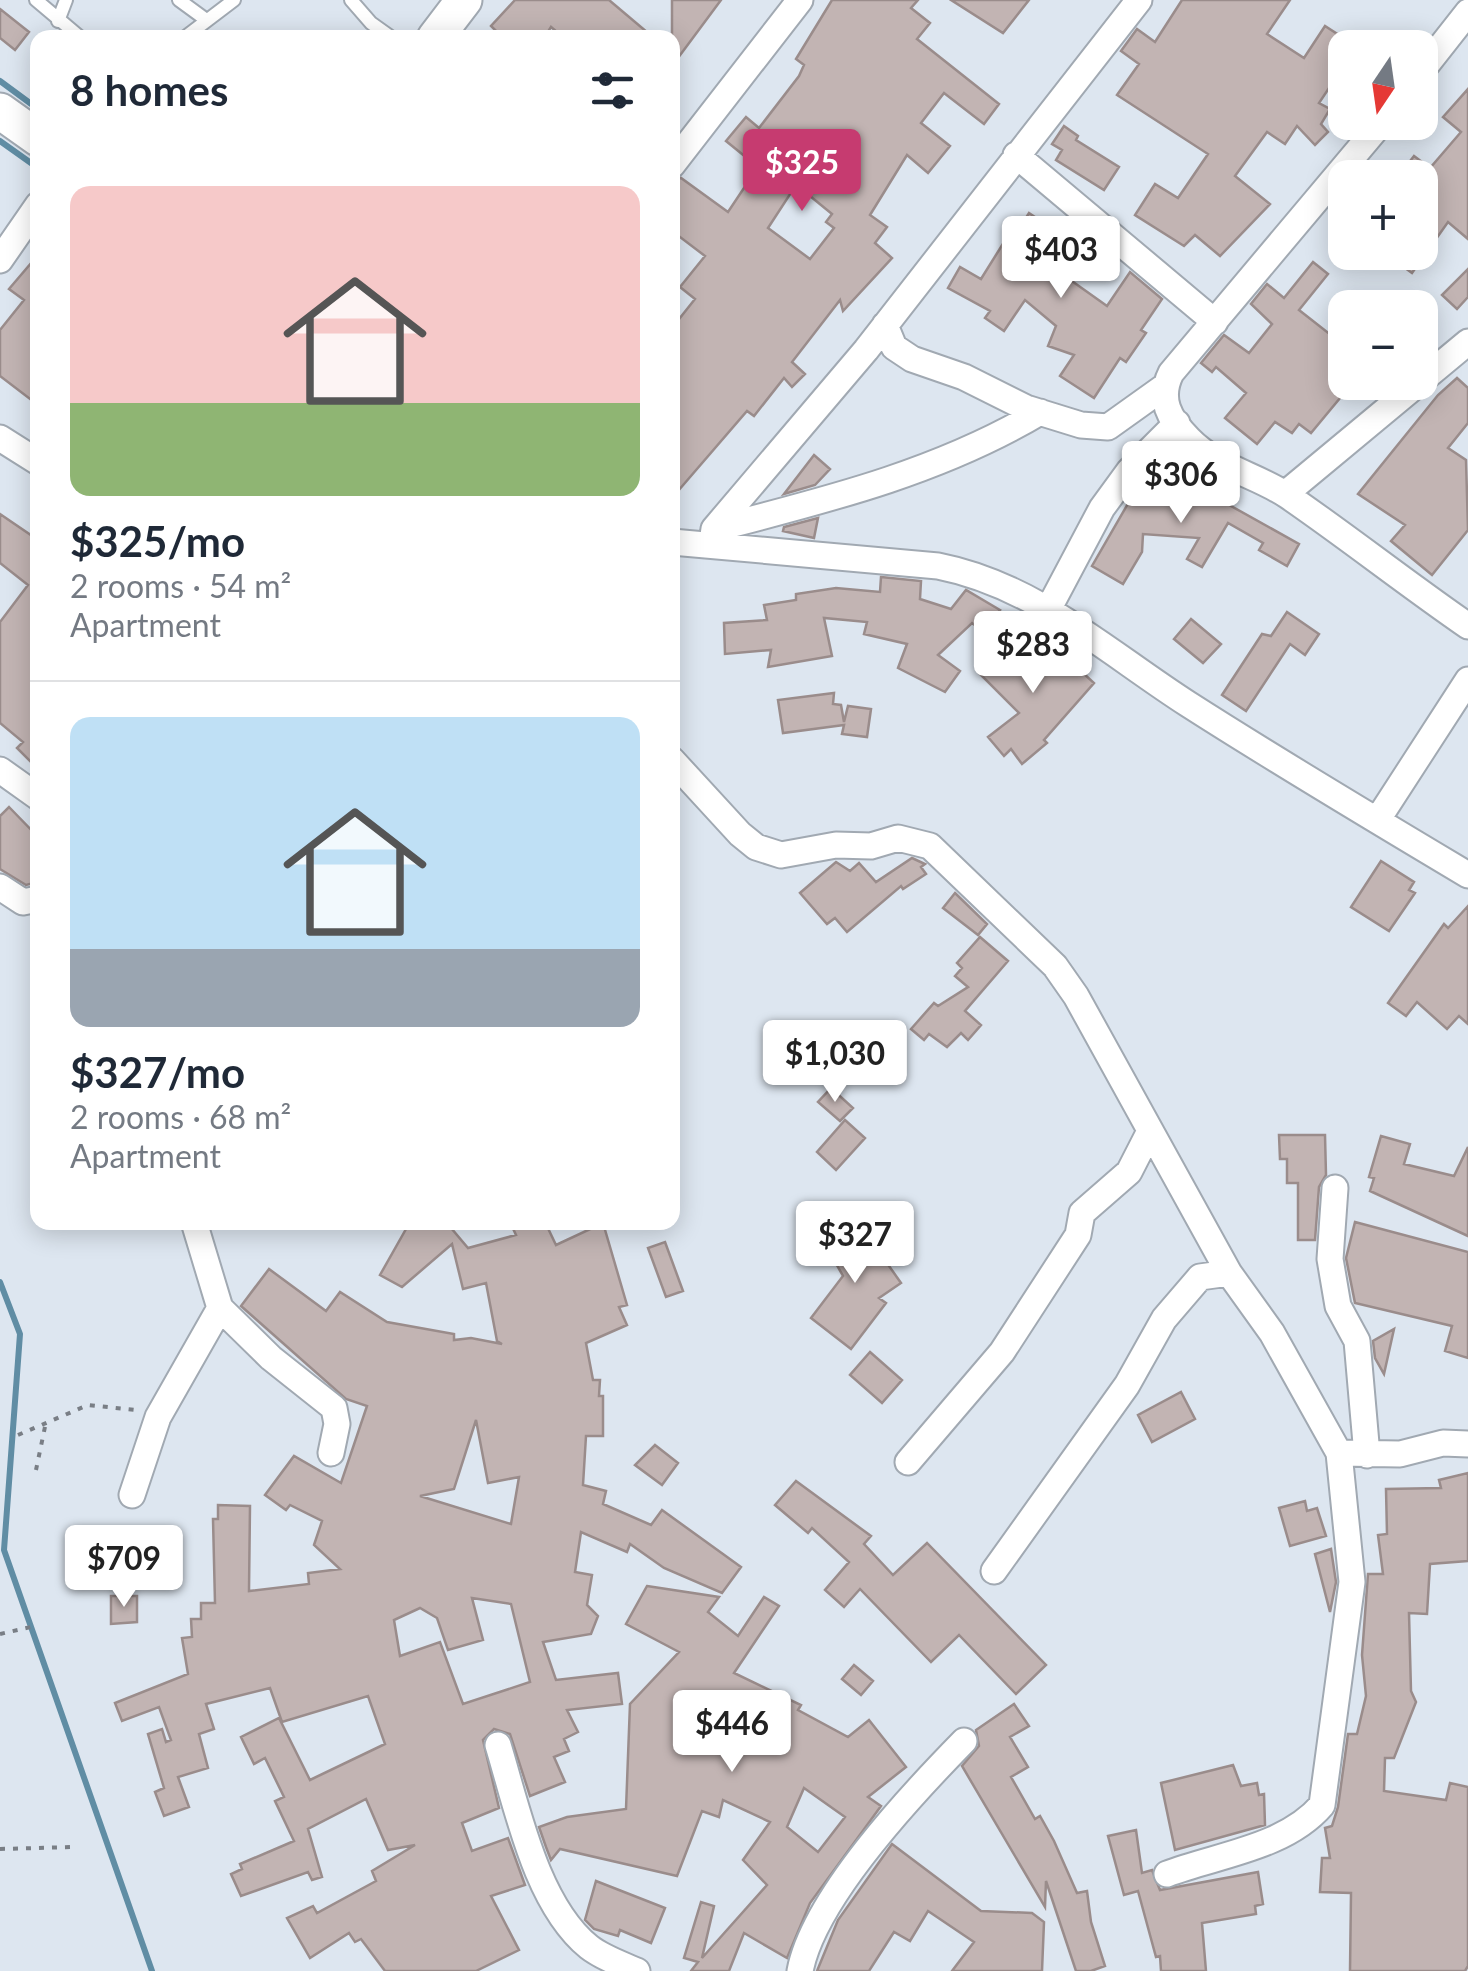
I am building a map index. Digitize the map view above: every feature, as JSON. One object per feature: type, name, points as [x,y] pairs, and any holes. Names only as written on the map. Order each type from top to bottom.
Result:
[{"type":"main road","points":[[441,30],[464,0]]},
{"type":"main road","points":[[0,111],[30,132]]},
{"type":"street","points":[[680,155],[800,0]]},
{"type":"street","points":[[713,536],[885,325],[1139,0]]},
{"type":"street","points":[[1438,51],[1468,12]]},
{"type":"street","points":[[885,325],[894,347],[902,354],[1040,412],[1082,426],[1108,426],[1164,387],[1367,140]]},
{"type":"street","points":[[1016,156],[1215,322]]},
{"type":"street","points":[[0,260],[30,217]]},
{"type":"street","points":[[1285,494],[1468,342]]},
{"type":"street","points":[[1164,387],[1168,413],[1190,441],[1231,469],[1285,494],[1468,626]]},
{"type":"street","points":[[680,541],[713,536],[938,465],[985,445],[1040,412]]},
{"type":"street","points":[[1049,608],[1102,508],[1129,470],[1177,423]]},
{"type":"street","points":[[0,438],[30,457]]},
{"type":"street","points":[[713,536],[956,570],[1022,592],[1185,702],[1468,875]]},
{"type":"street","points":[[1378,819],[1468,680]]},
{"type":"street","points":[[680,769],[740,834],[756,846],[781,855],[836,844],[871,846],[898,838],[930,846],[1055,966],[1076,996],[1229,1273],[1272,1333],[1339,1453],[1353,1558],[1338,1708],[1322,1805],[1311,1818],[1282,1835],[1167,1874]]},
{"type":"street","points":[[0,770],[30,791]]},
{"type":"street","points":[[0,888],[30,905]]},
{"type":"street","points":[[908,1462],[1002,1352],[1078,1236],[1082,1214],[1129,1172],[1150,1130]]},
{"type":"street","points":[[1334,1188],[1330,1259],[1338,1306],[1357,1340],[1367,1455]]},
{"type":"street","points":[[196,1230],[220,1308],[271,1358],[334,1408],[337,1424],[331,1453]]},
{"type":"street","points":[[994,1572],[1127,1385],[1164,1319],[1200,1278],[1229,1273]]},
{"type":"street","points":[[132,1495],[155,1425],[220,1308]]},
{"type":"street","points":[[1339,1453],[1400,1454],[1443,1443],[1468,1444]]},
{"type":"street","points":[[800,1971],[813,1936],[864,1852],[964,1742]]},
{"type":"street","points":[[498,1745],[529,1848],[561,1912],[591,1949],[637,1971]]},
{"type":"lane","points":[[36,0],[70,30]]},
{"type":"lane","points":[[58,21],[66,0]]},
{"type":"lane","points":[[179,0],[205,18]]},
{"type":"lane","points":[[192,30],[234,0]]},
{"type":"lane","points":[[351,0],[380,30]]},
{"type":"path","points":[[18,1435],[88,1405],[136,1410],[155,1425]]},
{"type":"path","points":[[36,1470],[46,1422]]},
{"type":"path","points":[[0,1634],[30,1626]]},
{"type":"path","points":[[0,1849],[73,1847]]},
{"type":"building","points":[[515,0],[609,0],[645,30],[495,30],[491,26]]},
{"type":"building","points":[[672,0],[721,0],[680,55],[680,30],[672,30]]},
{"type":"building","points":[[832,0],[918,0],[911,8],[930,23],[917,39],[999,104],[984,124],[944,93],[921,123],[950,146],[928,173],[907,155],[870,215],[887,227],[875,243],[892,258],[843,311],[840,300],[792,362],[805,374],[792,387],[784,378],[754,416],[747,411],[680,489],[680,318],[695,299],[680,287],[705,256],[680,237],[680,178],[728,212],[758,167],[726,141],[746,117],[759,128],[804,65],[796,59]],"holes":[[[799,187],[832,214],[826,222],[834,228],[810,259],[768,228],[794,188]]]},
{"type":"building","points":[[951,0],[1029,0],[1003,33]]},
{"type":"building","points":[[1182,0],[1290,0],[1267,34],[1304,58],[1325,26],[1331,30],[1328,30],[1328,90],[1319,103],[1328,108],[1321,124],[1328,132],[1315,145],[1297,126],[1285,144],[1267,132],[1235,176],[1270,204],[1220,256],[1195,235],[1184,246],[1135,215],[1155,184],[1178,198],[1208,154],[1117,95],[1139,64],[1121,51],[1137,29],[1155,42]]},
{"type":"building","points":[[0,9],[29,32],[15,50],[0,38]]},
{"type":"building","points":[[1468,89],[1468,239],[1448,222],[1438,236],[1437,160],[1461,132],[1443,117]]},
{"type":"building","points":[[1064,126],[1078,136],[1076,140],[1119,167],[1104,190],[1056,160],[1062,150],[1052,144]]},
{"type":"building","points":[[1029,213],[1088,253],[1069,279],[1107,306],[1130,272],[1162,299],[1141,330],[1146,333],[1126,362],[1120,358],[1094,398],[1060,376],[1074,355],[1048,346],[1056,326],[1025,300],[1004,331],[985,318],[990,311],[948,288],[960,267],[981,279],[1019,218],[1024,221]]},
{"type":"building","points":[[1313,262],[1328,274],[1299,310],[1328,333],[1328,400],[1338,400],[1311,433],[1299,424],[1292,433],[1275,422],[1257,444],[1225,418],[1246,393],[1216,367],[1212,372],[1201,363],[1224,335],[1249,353],[1272,324],[1251,304],[1267,284],[1284,298]]},
{"type":"building","points":[[30,264],[30,399],[0,376],[0,330],[24,300],[9,289]]},
{"type":"building","points":[[1468,269],[1468,297],[1457,309],[1442,295]]},
{"type":"building","points":[[1457,378],[1468,388],[1468,423],[1448,448],[1466,460],[1468,530],[1432,575],[1391,541],[1405,525],[1358,494],[1434,400],[1438,400],[1438,395]]},
{"type":"building","points":[[814,455],[830,469],[815,485],[784,494]]},
{"type":"building","points":[[1163,468],[1299,544],[1287,566],[1259,550],[1263,543],[1228,523],[1202,567],[1187,559],[1199,538],[1143,534],[1142,552],[1123,584],[1092,566],[1137,488],[1152,489]]},
{"type":"building","points":[[0,514],[30,535],[30,761],[17,748],[23,742],[0,723],[0,622],[28,585],[0,563]]},
{"type":"building","points":[[818,518],[814,538],[783,531],[784,527]]},
{"type":"building","points":[[881,577],[921,581],[920,599],[951,609],[966,590],[1000,610],[983,631],[972,623],[938,655],[960,671],[945,692],[898,668],[907,644],[864,634],[867,622],[824,618],[832,656],[768,667],[771,650],[725,654],[724,623],[767,620],[764,605],[796,600],[796,594],[836,588],[880,592]]},
{"type":"building","points":[[1287,612],[1319,634],[1305,655],[1290,644],[1246,711],[1222,695],[1262,634],[1271,636]]},
{"type":"building","points":[[1191,619],[1221,644],[1203,663],[1174,639]]},
{"type":"building","points":[[1037,637],[1065,664],[1069,660],[1094,683],[1044,740],[1047,743],[1022,764],[1011,749],[1004,756],[988,737],[1019,713],[979,673],[1006,647],[1016,657]]},
{"type":"building","points":[[834,693],[833,704],[841,705],[844,722],[848,706],[871,709],[867,737],[842,734],[844,725],[783,733],[778,700]]},
{"type":"building","points":[[9,807],[30,829],[30,884],[0,869],[0,816]]},
{"type":"building","points":[[912,858],[925,864],[921,867],[926,874],[903,889],[901,886],[847,932],[835,918],[827,924],[800,893],[836,862],[850,871],[859,863],[876,882]]},
{"type":"building","points":[[1381,861],[1414,882],[1409,890],[1415,893],[1389,931],[1351,907]]},
{"type":"building","points":[[955,893],[987,924],[978,935],[943,908]]},
{"type":"building","points":[[1468,906],[1468,1024],[1459,1016],[1447,1029],[1417,1002],[1406,1016],[1388,1003],[1444,924],[1448,928]]},
{"type":"building","points":[[980,937],[1008,961],[965,1011],[981,1025],[968,1040],[961,1033],[947,1047],[929,1034],[924,1040],[911,1029],[934,1003],[938,1006],[968,987],[955,976],[962,968],[957,963]]},
{"type":"building","points":[[831,1088],[853,1108],[840,1121],[818,1102]]},
{"type":"building","points":[[845,1120],[865,1138],[836,1170],[817,1152]]},
{"type":"building","points":[[1279,1135],[1325,1135],[1326,1175],[1319,1187],[1315,1240],[1298,1240],[1298,1183],[1287,1183],[1287,1159],[1280,1159]]},
{"type":"building","points":[[1381,1136],[1410,1144],[1404,1164],[1454,1176],[1468,1147],[1468,1236],[1370,1191],[1374,1178],[1369,1177]]},
{"type":"building","points":[[858,1222],[901,1283],[879,1298],[886,1303],[851,1349],[811,1318],[843,1276],[825,1244]]},
{"type":"building","points":[[1355,1222],[1468,1252],[1468,1358],[1445,1351],[1452,1326],[1355,1303],[1346,1258]]},
{"type":"building","points":[[405,1230],[453,1230],[468,1248],[516,1235],[514,1230],[549,1230],[556,1245],[588,1230],[605,1230],[627,1305],[619,1307],[627,1325],[586,1343],[593,1380],[600,1380],[599,1396],[603,1396],[603,1436],[586,1436],[583,1485],[606,1491],[603,1504],[651,1525],[662,1510],[741,1567],[722,1593],[664,1568],[630,1544],[627,1552],[581,1532],[575,1572],[592,1575],[587,1605],[598,1616],[591,1634],[543,1642],[556,1680],[618,1673],[622,1704],[567,1710],[578,1732],[564,1739],[569,1751],[554,1757],[565,1782],[530,1796],[510,1734],[494,1729],[483,1740],[499,1808],[462,1823],[472,1851],[508,1838],[525,1885],[491,1896],[519,1950],[476,1971],[385,1971],[361,1939],[355,1942],[349,1933],[310,1958],[287,1918],[313,1906],[317,1913],[376,1881],[372,1871],[415,1845],[388,1850],[366,1799],[308,1829],[322,1877],[312,1880],[308,1872],[241,1896],[231,1874],[242,1869],[240,1864],[294,1841],[275,1801],[284,1797],[265,1758],[254,1764],[241,1737],[279,1718],[310,1780],[385,1744],[368,1696],[282,1722],[270,1688],[206,1704],[214,1729],[199,1734],[208,1768],[178,1777],[189,1807],[164,1816],[155,1792],[164,1788],[148,1734],[162,1729],[166,1742],[171,1740],[159,1707],[122,1721],[115,1703],[188,1674],[182,1638],[192,1637],[191,1619],[201,1619],[201,1603],[215,1603],[213,1519],[218,1519],[218,1505],[250,1506],[249,1591],[309,1584],[308,1573],[340,1569],[314,1545],[322,1521],[290,1505],[286,1510],[265,1495],[294,1456],[341,1483],[367,1406],[346,1399],[241,1306],[269,1269],[326,1311],[340,1292],[387,1322],[454,1334],[454,1340],[471,1338],[502,1344],[497,1341],[486,1283],[463,1289],[452,1244],[402,1287],[380,1275]],"holes":[[[476,1420],[488,1483],[519,1477],[511,1524],[420,1496],[454,1489]],[[472,1598],[511,1604],[530,1682],[463,1704],[440,1642],[400,1656],[394,1620],[420,1608],[437,1618],[448,1650],[483,1640]]]},
{"type":"building","points":[[665,1242],[683,1291],[666,1297],[648,1248]]},
{"type":"building","points":[[1394,1329],[1384,1374],[1375,1358],[1373,1341]]},
{"type":"building","points":[[870,1352],[902,1380],[882,1403],[850,1375]]},
{"type":"building","points":[[1181,1392],[1195,1419],[1152,1442],[1138,1415]]},
{"type":"building","points":[[655,1445],[678,1463],[662,1485],[635,1465]]},
{"type":"building","points":[[1468,1473],[1468,1561],[1430,1564],[1427,1614],[1409,1613],[1411,1691],[1416,1702],[1394,1758],[1385,1758],[1384,1791],[1446,1800],[1450,1783],[1468,1787],[1468,1966],[1465,1971],[1350,1971],[1351,1893],[1320,1892],[1322,1858],[1330,1858],[1325,1828],[1332,1826],[1338,1807],[1348,1734],[1357,1734],[1366,1696],[1362,1655],[1368,1574],[1383,1574],[1378,1535],[1387,1534],[1386,1489],[1441,1488],[1439,1480]]},
{"type":"building","points":[[796,1481],[871,1536],[864,1544],[893,1575],[927,1543],[1046,1665],[1016,1694],[959,1635],[931,1662],[860,1589],[844,1607],[825,1590],[849,1562],[812,1528],[808,1533],[775,1505]]},
{"type":"building","points":[[1305,1501],[1307,1511],[1317,1508],[1326,1536],[1290,1546],[1279,1508]]},
{"type":"building","points":[[1331,1549],[1336,1582],[1330,1612],[1315,1554]]},
{"type":"building","points":[[647,1586],[719,1597],[708,1612],[738,1636],[764,1597],[779,1606],[734,1673],[801,1705],[798,1710],[848,1737],[869,1720],[906,1767],[868,1797],[881,1806],[810,1903],[787,1958],[744,1933],[729,1971],[691,1971],[698,1962],[684,1958],[701,1902],[714,1906],[702,1958],[767,1885],[743,1860],[770,1822],[723,1800],[719,1817],[702,1811],[677,1876],[560,1849],[551,1860],[539,1827],[567,1817],[626,1809],[630,1704],[679,1652],[626,1624]],"holes":[[[804,1788],[845,1817],[818,1852],[787,1827]]]},
{"type":"building","points":[[111,1596],[137,1596],[137,1622],[111,1624]]},
{"type":"building","points":[[854,1665],[873,1681],[861,1695],[842,1679]]},
{"type":"building","points":[[1014,1704],[1029,1726],[1010,1737],[1028,1767],[1011,1777],[1035,1819],[1040,1816],[1077,1893],[1087,1891],[1091,1922],[1105,1966],[1091,1971],[1076,1971],[1046,1881],[1045,1907],[962,1766],[979,1746],[976,1730]]},
{"type":"building","points":[[1233,1765],[1241,1786],[1257,1783],[1259,1795],[1264,1794],[1265,1825],[1175,1850],[1161,1783]]},
{"type":"building","points":[[1136,1830],[1142,1873],[1152,1870],[1160,1890],[1258,1872],[1263,1904],[1255,1906],[1256,1914],[1202,1923],[1206,1971],[1161,1971],[1160,1956],[1156,1957],[1138,1891],[1124,1895],[1108,1836]]},
{"type":"building","points":[[892,1844],[981,1911],[1032,1913],[1044,1922],[1042,1971],[952,1971],[974,1942],[928,1911],[910,1941],[894,1932],[869,1971],[817,1971],[838,1920]]},
{"type":"building","points":[[596,1881],[665,1908],[651,1943],[620,1930],[618,1936],[594,1929],[585,1920]]},
{"type":"waterway","points":[[0,81],[30,103]]},
{"type":"waterway","points":[[0,141],[30,162]]},
{"type":"waterway","points":[[0,1282],[20,1334],[4,1550],[152,1971]]}]
